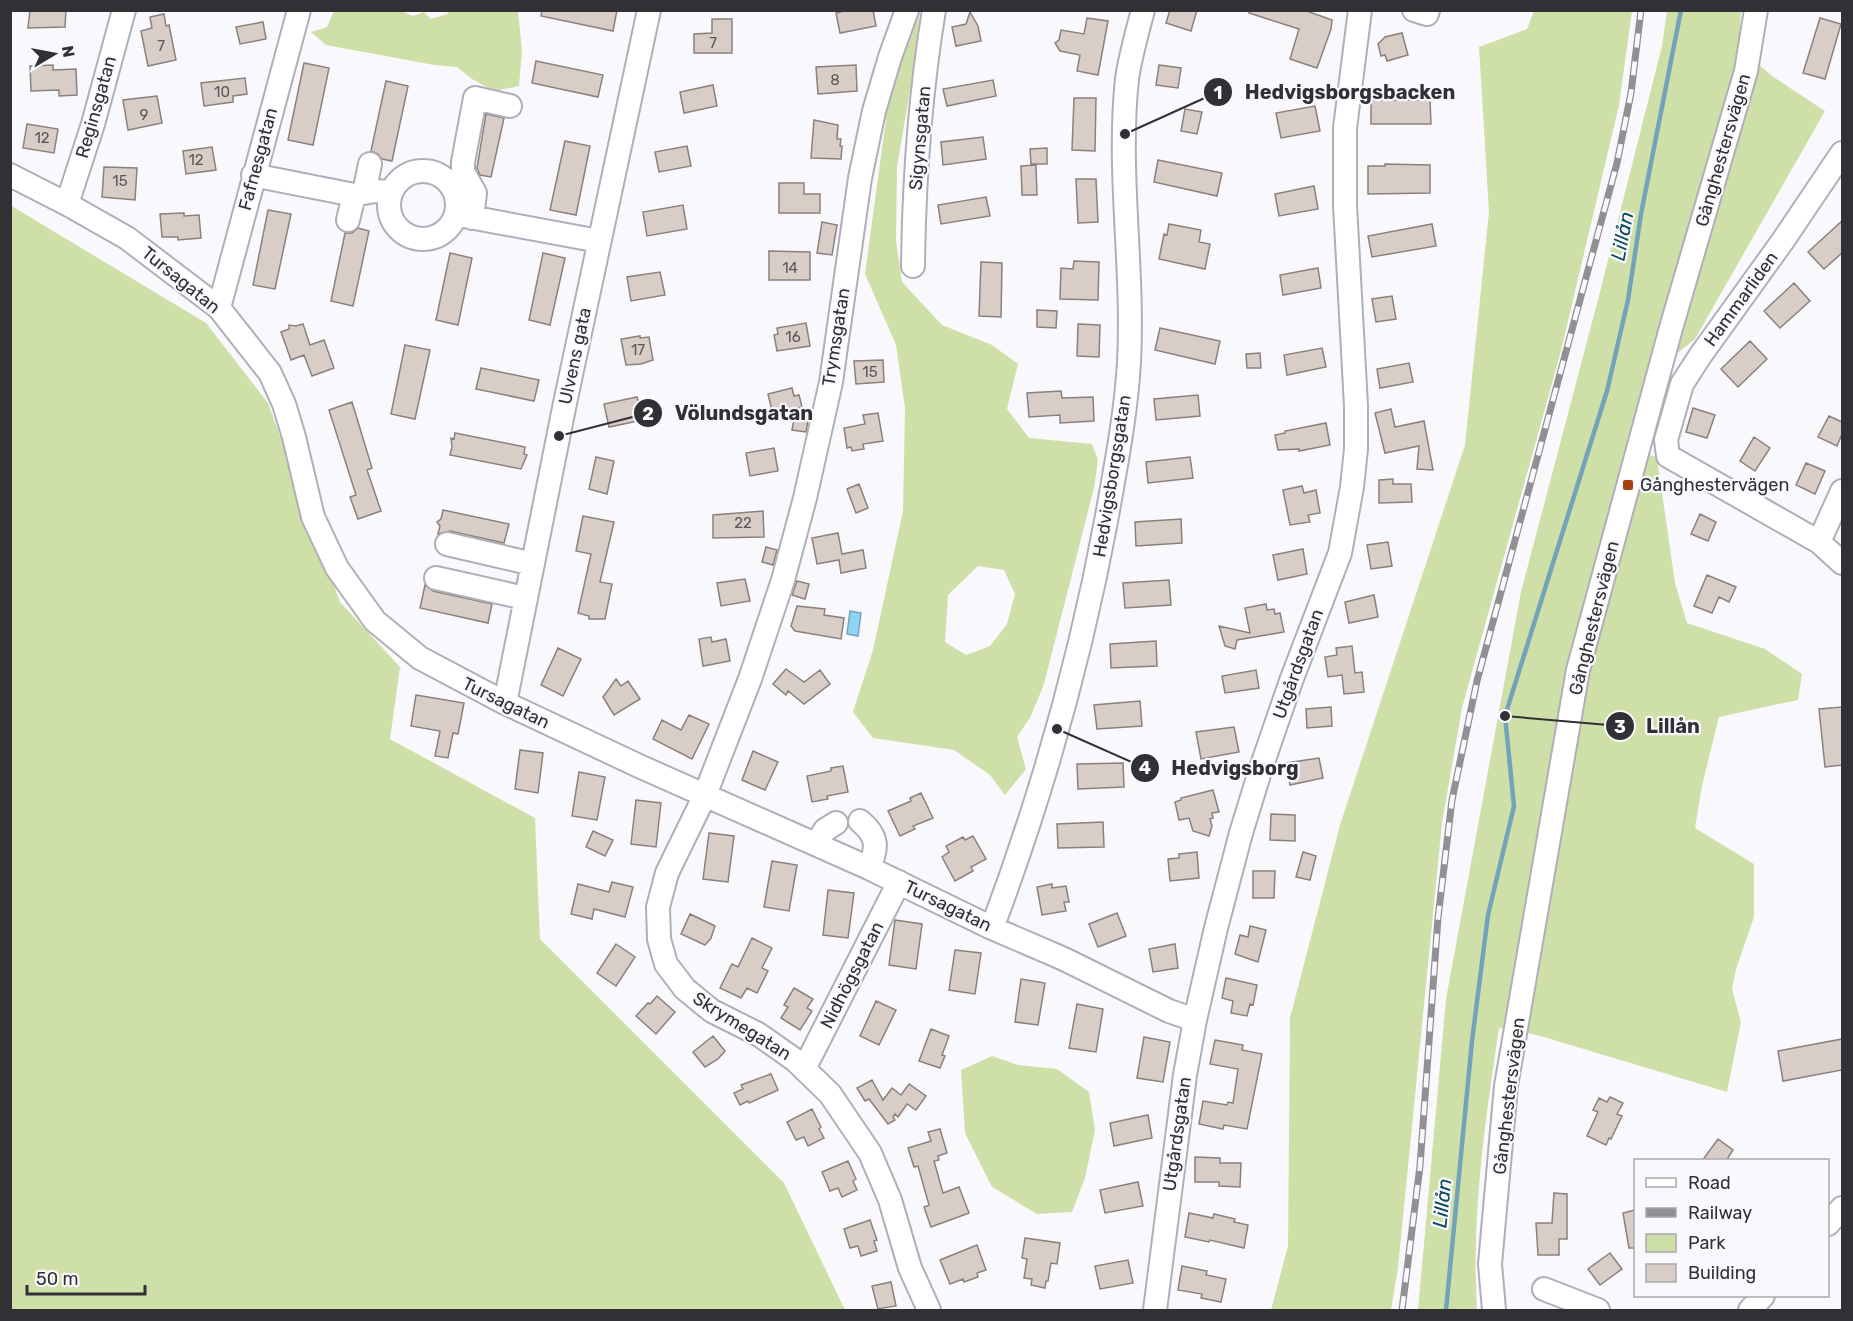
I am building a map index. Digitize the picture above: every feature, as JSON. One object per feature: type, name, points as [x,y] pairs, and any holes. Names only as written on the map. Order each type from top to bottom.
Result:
[{"type":"street","name":"Reginsgatan","points":[[67,204],[93,124],[124,10]]},
{"type":"street","name":"Fafnesgatan","points":[[219,308],[299,10]]},
{"type":"street","name":"Ulvens gata","points":[[505,703],[599,241],[649,10]]},
{"type":"street","name":"Trymsgatan","points":[[705,795],[750,679],[783,580],[805,498],[831,382],[860,178],[874,111],[907,10]]},
{"type":"street","name":"Sigynsgatan","points":[[913,266],[917,157],[934,10]]},
{"type":"street","name":"Hedvigsborgsgatan","points":[[992,928],[1035,807],[1074,670],[1099,558],[1121,441],[1129,364],[1131,316],[1125,134],[1127,78],[1143,10]]},
{"type":"street","name":"Utgårdsgatan","points":[[1155,1311],[1174,1151],[1195,1020],[1241,832],[1291,681],[1340,553],[1352,487],[1356,449],[1356,406],[1345,205],[1345,128],[1360,10]]},
{"type":"street","points":[[1414,10],[1427,14],[1428,10]]},
{"type":"street","name":"Gånghestersvägen","points":[[1494,1311],[1490,1264],[1506,1086],[1578,670],[1671,328],[1746,71],[1756,10]]},
{"type":"street","points":[[464,216],[457,203],[455,191],[439,174],[425,170],[413,172],[402,177],[391,192],[389,204],[391,216],[405,234],[420,239],[431,238],[442,233],[464,216],[475,193],[464,172],[463,162],[475,98],[510,106]]},
{"type":"street","name":"Hammarliden","points":[[1819,542],[1668,456],[1666,440],[1682,384],[1842,153]]},
{"type":"street","points":[[348,220],[370,164]]},
{"type":"street","name":"Tursagatan","points":[[10,175],[127,238],[219,308],[270,373],[284,404],[294,437],[313,517],[337,568],[375,621],[420,658],[505,703],[869,868],[1169,1011],[1195,1020]]},
{"type":"street","points":[[254,175],[359,194],[374,191],[391,192]]},
{"type":"street","points":[[464,216],[599,241]]},
{"type":"street","points":[[1842,491],[1819,542],[1842,563]]},
{"type":"street","points":[[447,544],[532,564]]},
{"type":"street","points":[[436,578],[525,598]]},
{"type":"street","name":"Skrymegatan","points":[[705,795],[667,873],[658,907],[658,939],[666,964],[685,990],[712,1011],[758,1034],[795,1060],[830,1094],[870,1153],[890,1200],[910,1268],[929,1311]]},
{"type":"street","points":[[860,821],[869,828],[874,840],[876,852],[869,868]]},
{"type":"street","points":[[816,844],[825,830],[836,823]]},
{"type":"street","name":"Nidhögsgatan","points":[[804,1069],[899,882]]},
{"type":"street","points":[[1829,1222],[1842,1208]]},
{"type":"street","points":[[1544,1288],[1598,1311]]},
{"type":"street","points":[[1750,1311],[1762,1297]]},
{"type":"green space","points":[[334,11],[401,11],[413,16],[424,12],[431,19],[450,11],[518,11],[522,51],[519,86],[494,91],[472,79],[457,67],[434,65],[326,45],[311,32],[327,27]]},
{"type":"green space","points":[[920,11],[913,73],[897,167],[896,240],[902,282],[942,325],[992,345],[1018,364],[1007,409],[1029,438],[1092,444],[1098,460],[1094,488],[1044,684],[1031,716],[1017,737],[1026,769],[1005,795],[990,775],[954,750],[873,738],[853,712],[873,650],[903,511],[905,408],[896,345],[865,274],[890,89]],"holes":[[[978,566],[1004,570],[1015,594],[1007,624],[990,646],[966,655],[945,642],[948,595]]]},
{"type":"green space","points":[[1534,11],[1632,11],[1619,105],[1561,351],[1462,708],[1442,823],[1398,1268],[1391,1310],[1271,1310],[1288,1246],[1290,1018],[1340,825],[1465,445],[1489,212],[1479,47],[1527,29]]},
{"type":"green space","points":[[1667,11],[1741,11],[1739,47],[1772,76],[1825,111],[1695,339],[1646,378],[1628,444],[1657,458],[1675,583],[1687,623],[1765,649],[1802,674],[1798,700],[1719,717],[1702,786],[1695,828],[1754,864],[1754,917],[1736,969],[1732,989],[1741,1022],[1727,1092],[1537,1035],[1499,1028],[1484,1134],[1478,1204],[1477,1310],[1418,1310],[1446,999],[1521,592],[1662,46]]},
{"type":"green space","points":[[10,205],[206,323],[268,403],[340,602],[400,667],[390,739],[535,818],[540,939],[784,1183],[845,1310],[11,1310]]},
{"type":"green space","points":[[992,1056],[1018,1065],[1057,1069],[1089,1092],[1095,1130],[1085,1178],[1072,1212],[1037,1214],[992,1187],[965,1133],[961,1070]]},
{"type":"water","points":[[850,611],[861,613],[858,636],[847,634]]},
{"type":"building","points":[[30,10],[66,10],[65,27],[28,28]]},
{"type":"building","points":[[542,10],[617,10],[613,31],[541,16]]},
{"type":"building","points":[[848,10],[873,10],[876,26],[840,33],[836,13]]},
{"type":"building","points":[[1170,10],[1197,10],[1191,31],[1166,23]]},
{"type":"building","points":[[1249,10],[1304,10],[1332,20],[1317,68],[1290,59],[1299,29],[1249,13]]},
{"type":"building","points":[[970,12],[978,26],[981,41],[956,46],[952,27],[966,24]]},
{"type":"building","points":[[164,14],[166,26],[169,25],[176,60],[148,66],[141,31],[152,28],[150,17]]},
{"type":"building","points":[[1087,18],[1108,21],[1098,75],[1077,71],[1080,55],[1060,51],[1055,43],[1059,40],[1061,30],[1084,34]]},
{"type":"building","points":[[1820,18],[1841,24],[1825,79],[1803,73]]},
{"type":"building","points":[[712,19],[732,19],[732,53],[694,53],[694,34],[712,33]]},
{"type":"building","points":[[263,22],[266,39],[240,44],[236,27]]},
{"type":"building","points":[[1402,33],[1408,55],[1387,61],[1385,55],[1381,56],[1378,44],[1385,37]]},
{"type":"building","points":[[536,61],[603,75],[598,97],[532,83]]},
{"type":"building","points":[[304,63],[329,68],[313,145],[288,140]]},
{"type":"building","points":[[53,65],[53,70],[76,69],[77,95],[59,96],[59,90],[31,91],[30,66]]},
{"type":"building","points":[[856,65],[857,91],[818,94],[816,67]]},
{"type":"building","points":[[1159,65],[1181,68],[1178,88],[1156,85]]},
{"type":"building","points":[[245,78],[247,94],[233,96],[233,102],[204,106],[201,83]]},
{"type":"building","points":[[993,80],[996,96],[947,106],[943,89]]},
{"type":"building","points":[[386,81],[408,86],[392,161],[382,159],[371,151]]},
{"type":"building","points":[[713,85],[717,106],[684,113],[680,92]]},
{"type":"building","points":[[157,96],[162,123],[128,130],[123,100]]},
{"type":"building","points":[[1074,98],[1096,98],[1095,151],[1072,150]]},
{"type":"building","points":[[1371,100],[1430,100],[1431,124],[1371,124]]},
{"type":"building","points":[[1315,106],[1320,131],[1281,138],[1276,113]]},
{"type":"building","points":[[1185,109],[1202,112],[1197,134],[1181,131]]},
{"type":"building","points":[[486,114],[504,118],[491,177],[480,175],[477,168]]},
{"type":"building","points":[[814,120],[838,125],[837,139],[841,139],[841,159],[811,158]]},
{"type":"building","points":[[27,124],[58,129],[54,153],[23,148]]},
{"type":"building","points":[[983,137],[986,159],[943,165],[941,142]]},
{"type":"building","points":[[565,141],[590,146],[576,215],[550,210]]},
{"type":"building","points":[[687,146],[691,166],[659,172],[655,152]]},
{"type":"building","points":[[212,147],[216,170],[186,174],[183,151]]},
{"type":"building","points":[[1047,148],[1047,164],[1031,164],[1030,149]]},
{"type":"building","points":[[1158,160],[1222,173],[1217,196],[1154,182]]},
{"type":"building","points":[[1385,164],[1430,165],[1430,193],[1368,194],[1368,166],[1385,166]]},
{"type":"building","points":[[1036,165],[1037,195],[1022,195],[1021,166]]},
{"type":"building","points":[[104,167],[137,168],[135,200],[102,197]]},
{"type":"building","points":[[1076,179],[1096,179],[1098,222],[1078,223]]},
{"type":"building","points":[[779,183],[804,183],[804,194],[820,194],[820,213],[779,213]]},
{"type":"building","points":[[1314,186],[1318,209],[1279,216],[1275,194]]},
{"type":"building","points":[[986,197],[990,216],[941,224],[938,205]]},
{"type":"building","points":[[683,205],[687,229],[647,236],[643,212]]},
{"type":"building","points":[[268,210],[291,214],[275,289],[253,285]]},
{"type":"building","points":[[184,213],[184,216],[199,215],[201,238],[178,240],[178,237],[162,237],[160,214]]},
{"type":"building","points":[[1842,221],[1842,253],[1824,269],[1808,252]]},
{"type":"building","points":[[822,222],[837,225],[832,255],[817,253]]},
{"type":"building","points":[[1169,224],[1201,230],[1199,242],[1210,244],[1205,269],[1159,259],[1164,234],[1167,235]]},
{"type":"building","points":[[1432,224],[1436,246],[1372,257],[1368,236]]},
{"type":"building","points":[[358,228],[369,231],[353,306],[331,301],[345,233],[352,233]]},
{"type":"building","points":[[769,251],[810,252],[810,280],[769,280]]},
{"type":"building","points":[[450,253],[472,258],[458,325],[436,320]]},
{"type":"building","points":[[543,253],[565,258],[550,325],[529,320]]},
{"type":"building","points":[[1074,261],[1099,262],[1098,300],[1060,299],[1061,268],[1073,269]]},
{"type":"building","points":[[981,262],[1002,263],[1001,317],[979,316]]},
{"type":"building","points":[[1318,268],[1321,288],[1283,295],[1280,275]]},
{"type":"building","points":[[660,272],[665,295],[631,301],[627,277]]},
{"type":"building","points":[[1794,283],[1810,301],[1780,328],[1764,311]]},
{"type":"building","points":[[1392,296],[1396,319],[1376,322],[1372,299]]},
{"type":"building","points":[[1037,310],[1057,311],[1056,328],[1037,327]]},
{"type":"building","points":[[806,323],[810,346],[777,351],[774,335],[778,334],[777,328]]},
{"type":"building","points":[[303,324],[310,345],[324,340],[334,368],[312,376],[304,355],[291,360],[281,332],[289,329],[289,325]]},
{"type":"building","points":[[1078,324],[1100,325],[1099,357],[1077,356]]},
{"type":"building","points":[[1160,328],[1220,341],[1215,364],[1155,350]]},
{"type":"building","points":[[640,336],[640,338],[649,337],[653,360],[626,365],[621,339]]},
{"type":"building","points":[[1750,341],[1767,359],[1738,387],[1721,369]]},
{"type":"building","points":[[405,345],[430,350],[415,419],[391,414]]},
{"type":"building","points":[[1322,348],[1326,367],[1287,375],[1284,355]]},
{"type":"building","points":[[1260,353],[1261,368],[1247,368],[1246,354]]},
{"type":"building","points":[[883,360],[884,382],[856,384],[854,361]]},
{"type":"building","points":[[1409,363],[1413,382],[1380,388],[1377,369]]},
{"type":"building","points":[[481,368],[539,380],[534,401],[476,389]]},
{"type":"building","points":[[792,388],[794,396],[799,395],[802,407],[773,415],[768,394]]},
{"type":"building","points":[[1061,391],[1062,398],[1093,397],[1094,421],[1060,423],[1060,415],[1029,417],[1027,393]]},
{"type":"building","points":[[1198,395],[1200,416],[1156,420],[1154,399]]},
{"type":"building","points":[[637,397],[643,420],[609,427],[604,404]]},
{"type":"building","points":[[352,402],[372,468],[367,470],[381,511],[358,519],[350,497],[356,495],[329,410]]},
{"type":"building","points":[[1693,408],[1715,415],[1707,438],[1686,432]]},
{"type":"building","points":[[1391,409],[1395,427],[1424,421],[1433,470],[1417,469],[1419,446],[1385,453],[1375,413]]},
{"type":"building","points":[[795,413],[809,416],[806,432],[792,430]]},
{"type":"building","points":[[878,413],[883,441],[863,444],[864,449],[852,451],[851,447],[847,448],[844,428],[865,424],[863,415]]},
{"type":"building","points":[[1829,416],[1842,422],[1842,434],[1837,446],[1818,437]]},
{"type":"building","points":[[1326,423],[1330,445],[1299,451],[1299,449],[1278,450],[1275,435]]},
{"type":"building","points":[[455,433],[525,447],[524,454],[527,455],[521,469],[450,455],[451,438],[454,439]]},
{"type":"building","points":[[1754,437],[1770,448],[1755,471],[1740,461]]},
{"type":"building","points":[[774,448],[778,471],[750,476],[746,453]]},
{"type":"building","points":[[596,457],[614,461],[607,494],[589,489]]},
{"type":"building","points":[[1190,457],[1193,478],[1148,483],[1146,462]]},
{"type":"building","points":[[1806,463],[1825,471],[1815,494],[1796,485]]},
{"type":"building","points":[[1393,479],[1393,484],[1411,484],[1412,502],[1379,503],[1379,480]]},
{"type":"building","points":[[859,484],[868,508],[856,513],[847,489]]},
{"type":"building","points":[[1302,486],[1304,493],[1316,490],[1320,513],[1308,515],[1310,522],[1290,525],[1283,490]]},
{"type":"building","points":[[443,510],[509,524],[504,543],[450,531],[438,534],[440,526],[437,522],[441,519]]},
{"type":"building","points":[[763,511],[764,537],[713,538],[713,515]]},
{"type":"building","points":[[1700,514],[1716,522],[1708,541],[1691,534]]},
{"type":"building","points":[[583,516],[614,522],[600,582],[612,584],[605,619],[589,619],[589,616],[578,613],[591,554],[576,551]]},
{"type":"building","points":[[1181,519],[1182,543],[1136,546],[1135,522]]},
{"type":"building","points":[[838,533],[842,554],[863,550],[866,568],[841,573],[839,560],[817,564],[812,538]]},
{"type":"building","points":[[1388,542],[1392,566],[1371,569],[1367,545]]},
{"type":"building","points":[[766,547],[777,550],[773,565],[762,562]]},
{"type":"building","points":[[1303,549],[1307,574],[1278,580],[1273,555]]},
{"type":"building","points":[[1707,575],[1736,587],[1729,602],[1719,597],[1712,613],[1694,606]]},
{"type":"building","points":[[745,579],[750,601],[721,606],[717,583]]},
{"type":"building","points":[[1169,580],[1171,605],[1125,608],[1123,583]]},
{"type":"building","points":[[797,581],[809,584],[805,599],[792,595]]},
{"type":"building","points":[[425,585],[433,591],[492,604],[488,623],[420,608]]},
{"type":"building","points":[[1374,595],[1378,617],[1349,623],[1345,602]]},
{"type":"building","points":[[1266,604],[1267,610],[1274,609],[1275,614],[1280,613],[1284,632],[1237,640],[1235,649],[1225,646],[1219,626],[1250,633],[1245,608]]},
{"type":"building","points":[[797,606],[825,609],[824,615],[844,618],[841,639],[795,631],[791,626]]},
{"type":"building","points":[[711,637],[712,642],[726,639],[730,661],[703,666],[699,639]]},
{"type":"building","points":[[1156,641],[1157,666],[1111,668],[1110,644]]},
{"type":"building","points":[[1352,646],[1355,673],[1362,672],[1364,692],[1344,694],[1342,675],[1328,677],[1325,657],[1337,655],[1336,648]]},
{"type":"building","points":[[558,648],[581,659],[563,696],[541,685]]},
{"type":"building","points":[[786,669],[804,682],[820,670],[830,684],[804,704],[788,691],[786,695],[773,684]]},
{"type":"building","points":[[1256,670],[1259,688],[1225,693],[1222,676]]},
{"type":"building","points":[[616,679],[621,686],[628,681],[640,699],[614,715],[603,697]]},
{"type":"building","points":[[416,695],[464,703],[458,734],[453,733],[448,758],[435,756],[440,731],[411,726]]},
{"type":"building","points":[[1140,701],[1142,726],[1097,729],[1094,705]]},
{"type":"building","points":[[1331,707],[1332,726],[1307,728],[1306,709]]},
{"type":"building","points":[[1842,707],[1842,765],[1825,767],[1819,709]]},
{"type":"building","points":[[689,715],[709,724],[692,759],[653,739],[662,720],[681,730]]},
{"type":"building","points":[[1234,727],[1239,752],[1201,759],[1196,732]]},
{"type":"building","points":[[520,750],[543,753],[538,793],[515,789]]},
{"type":"building","points":[[753,751],[778,762],[765,790],[742,780]]},
{"type":"building","points":[[1319,758],[1323,778],[1290,785],[1286,763]]},
{"type":"building","points":[[1123,763],[1124,787],[1078,789],[1077,764]]},
{"type":"building","points":[[843,766],[848,792],[812,802],[807,776]]},
{"type":"building","points":[[579,772],[605,777],[597,820],[572,816]]},
{"type":"building","points":[[1213,790],[1219,812],[1212,813],[1209,836],[1193,831],[1189,818],[1179,820],[1175,802],[1181,798]]},
{"type":"building","points":[[921,793],[933,818],[913,826],[915,829],[900,836],[888,811],[911,801],[910,798]]},
{"type":"building","points":[[636,800],[661,803],[656,847],[631,844]]},
{"type":"building","points":[[1271,814],[1295,815],[1295,841],[1270,840]]},
{"type":"building","points":[[1103,822],[1104,847],[1058,848],[1057,824]]},
{"type":"building","points":[[593,831],[613,840],[605,856],[586,847]]},
{"type":"building","points":[[709,833],[734,836],[728,882],[703,879]]},
{"type":"building","points":[[973,836],[986,859],[971,867],[973,871],[955,881],[942,857],[949,852],[946,846],[963,837],[965,840]]},
{"type":"building","points":[[1197,852],[1199,878],[1170,881],[1168,859],[1179,858],[1179,854]]},
{"type":"building","points":[[1303,852],[1316,856],[1310,880],[1296,877]]},
{"type":"building","points":[[772,861],[797,865],[789,911],[764,907]]},
{"type":"building","points":[[1253,871],[1275,871],[1274,898],[1253,898]]},
{"type":"building","points":[[612,882],[633,887],[625,917],[594,909],[592,919],[571,914],[578,884],[609,892]]},
{"type":"building","points":[[1052,884],[1052,888],[1066,886],[1069,902],[1064,902],[1066,911],[1042,915],[1037,887]]},
{"type":"building","points":[[828,890],[854,893],[848,938],[823,935]]},
{"type":"building","points":[[1117,913],[1126,936],[1098,947],[1089,924]]},
{"type":"building","points":[[690,914],[715,926],[711,938],[705,945],[681,934]]},
{"type":"building","points":[[895,920],[922,924],[916,969],[889,965]]},
{"type":"building","points":[[1250,926],[1266,930],[1258,962],[1235,954],[1240,935],[1248,937]]},
{"type":"building","points":[[752,938],[772,948],[762,968],[768,971],[757,993],[747,988],[741,998],[720,988],[732,964],[738,967]]},
{"type":"building","points":[[616,944],[635,957],[616,986],[597,973]]},
{"type":"building","points":[[1175,944],[1178,968],[1153,972],[1149,949]]},
{"type":"building","points":[[955,950],[981,953],[975,994],[949,990]]},
{"type":"building","points":[[1226,978],[1257,985],[1253,1005],[1250,1004],[1247,1016],[1231,1013],[1233,1001],[1222,998]]},
{"type":"building","points":[[1021,979],[1045,983],[1038,1025],[1015,1022]]},
{"type":"building","points":[[794,988],[813,999],[807,1008],[812,1011],[800,1030],[781,1018],[788,1007],[784,1005]]},
{"type":"building","points":[[657,996],[675,1012],[656,1034],[636,1016]]},
{"type":"building","points":[[876,1001],[896,1010],[879,1045],[860,1036]]},
{"type":"building","points":[[1077,1004],[1103,1009],[1096,1052],[1069,1048]]},
{"type":"building","points":[[931,1029],[949,1036],[940,1068],[919,1061]]},
{"type":"building","points":[[713,1036],[725,1051],[718,1059],[705,1067],[693,1052]]},
{"type":"building","points":[[1144,1037],[1170,1042],[1163,1082],[1137,1078]]},
{"type":"building","points":[[1842,1039],[1842,1070],[1783,1081],[1778,1051]]},
{"type":"building","points":[[1215,1040],[1243,1045],[1242,1050],[1262,1054],[1247,1129],[1224,1125],[1223,1129],[1199,1124],[1203,1101],[1227,1105],[1228,1102],[1233,1103],[1238,1069],[1210,1064]]},
{"type":"building","points":[[771,1074],[778,1090],[740,1105],[734,1093],[743,1089],[741,1085]]},
{"type":"building","points":[[872,1080],[883,1100],[892,1088],[901,1095],[909,1084],[926,1096],[916,1110],[907,1104],[898,1117],[895,1114],[893,1117],[895,1120],[888,1124],[869,1099],[865,1101],[857,1088]]},
{"type":"building","points":[[1610,1097],[1623,1103],[1617,1114],[1622,1116],[1606,1145],[1587,1136],[1598,1112],[1593,1110],[1599,1098],[1607,1102]]},
{"type":"building","points":[[812,1109],[824,1138],[808,1146],[804,1137],[796,1140],[787,1122]]},
{"type":"building","points":[[1148,1115],[1152,1138],[1114,1146],[1110,1123]]},
{"type":"building","points":[[940,1129],[947,1153],[938,1156],[939,1160],[934,1161],[943,1193],[959,1187],[969,1213],[931,1227],[924,1207],[929,1205],[918,1166],[914,1167],[908,1148],[931,1141],[928,1132]]},
{"type":"building","points":[[1718,1139],[1733,1150],[1727,1159],[1703,1159]]},
{"type":"building","points":[[1195,1157],[1220,1158],[1220,1163],[1241,1163],[1240,1187],[1219,1186],[1219,1182],[1195,1182]]},
{"type":"building","points":[[848,1161],[856,1179],[853,1181],[857,1190],[842,1197],[838,1188],[830,1191],[822,1172]]},
{"type":"building","points":[[1138,1182],[1143,1206],[1105,1213],[1100,1190]]},
{"type":"building","points":[[1554,1193],[1567,1194],[1567,1239],[1559,1239],[1559,1255],[1538,1255],[1536,1223],[1552,1223]]},
{"type":"building","points":[[1634,1210],[1634,1248],[1629,1248],[1623,1213]]},
{"type":"building","points":[[1189,1213],[1213,1218],[1214,1214],[1248,1225],[1244,1248],[1185,1237]]},
{"type":"building","points":[[870,1220],[877,1240],[874,1241],[877,1251],[861,1256],[858,1246],[850,1248],[844,1229]]},
{"type":"building","points":[[1025,1238],[1060,1243],[1057,1264],[1051,1263],[1045,1288],[1031,1285],[1032,1279],[1024,1278],[1027,1259],[1022,1258]]},
{"type":"building","points":[[977,1245],[986,1270],[977,1273],[978,1277],[950,1284],[940,1260]]},
{"type":"building","points":[[1610,1253],[1622,1269],[1600,1285],[1588,1269]]},
{"type":"building","points":[[1128,1260],[1133,1283],[1100,1289],[1095,1266]]},
{"type":"building","points":[[1182,1266],[1207,1271],[1206,1275],[1226,1279],[1221,1302],[1201,1298],[1202,1294],[1178,1290]]},
{"type":"building","points":[[891,1282],[896,1306],[878,1309],[872,1286]]},
{"type":"waterway","name":"Lillån","points":[[1446,1310],[1472,1041],[1488,915],[1514,806],[1505,716],[1607,391],[1628,300],[1641,214],[1681,10]]},
{"type":"railway","points":[[1402,1310],[1420,1166],[1438,918],[1452,800],[1477,681],[1617,163],[1631,93],[1641,10]]},
{"type":"place","name":"Hedvigsborgsbacken","points":[[1125,134]]},
{"type":"place","name":"Völundsgatan","points":[[559,436]]},
{"type":"place","name":"Gånghestervägen","points":[[1628,485]]},
{"type":"place","name":"Lillån","points":[[1505,716]]},
{"type":"place","name":"Hedvigsborg","points":[[1057,729]]}]
